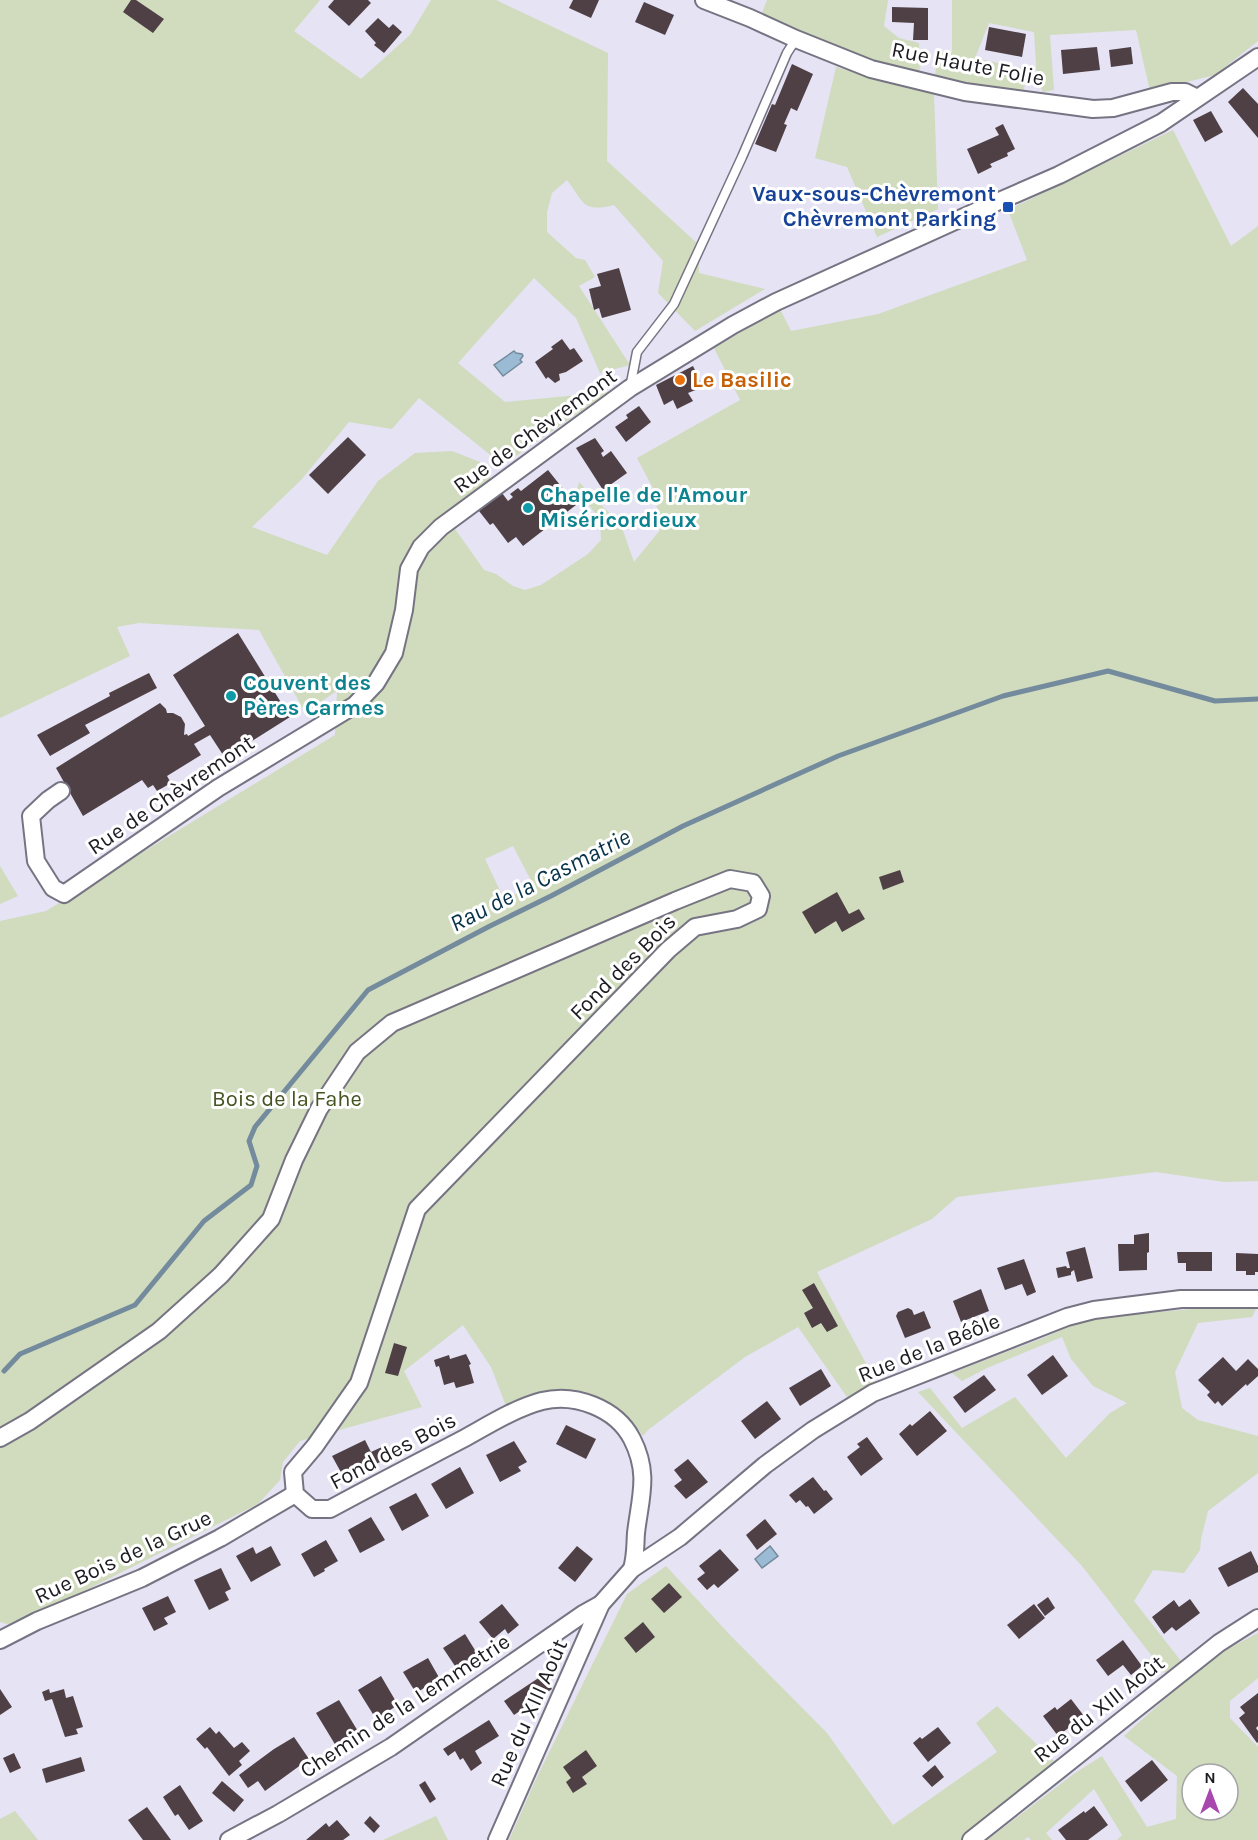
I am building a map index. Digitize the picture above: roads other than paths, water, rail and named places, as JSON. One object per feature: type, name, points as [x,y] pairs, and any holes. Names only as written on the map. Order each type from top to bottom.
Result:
[{"type":"street","name":"Rue Haute Folie","points":[[704,0],[871,69],[965,92],[1093,109],[1113,108],[1172,92],[1185,92],[1197,98]]},
{"type":"street","name":"Rue de Chèvremont","points":[[62,791],[31,816],[36,861],[53,888],[64,894],[218,788],[355,705],[376,683],[393,653],[404,610],[409,569],[421,547],[441,527],[630,388],[733,325],[776,302],[1059,175],[1161,123],[1258,57]]},
{"type":"street","name":"Fond des Bois","points":[[0,1438],[30,1421],[159,1331],[220,1275],[271,1219],[294,1160],[318,1109],[357,1052],[392,1023],[664,905],[730,879],[753,883],[761,896],[758,909],[737,919],[695,927],[668,950],[417,1209],[359,1383],[315,1446],[293,1472],[295,1494],[312,1509],[330,1509],[508,1415],[540,1402],[569,1399],[602,1409],[612,1416],[629,1433],[636,1447],[642,1468],[643,1489],[636,1535],[636,1555],[632,1569]]},
{"type":"street","name":"Rue de la Béôle","points":[[601,1604],[632,1569],[681,1537],[765,1465],[813,1430],[873,1393],[1066,1317],[1094,1310],[1180,1299],[1258,1299]]},
{"type":"street","name":"Rue Bois de la Grue","points":[[0,1640],[37,1621],[142,1578],[220,1538],[295,1494]]},
{"type":"street","name":"Chemin de la Lemmetrie","points":[[229,1840],[278,1814],[391,1747],[583,1614],[601,1604]]},
{"type":"street","name":"Rue du XIII Août","points":[[497,1840],[601,1604]]},
{"type":"street","name":"Rue du XIII Août","points":[[970,1840],[1219,1643],[1258,1618]]},
{"type":"lane","points":[[630,388],[637,352],[674,304],[787,53],[796,39]]},
{"type":"water","points":[[514,351],[522,354],[520,360],[522,362],[503,376],[494,365]]},
{"type":"water","points":[[770,1546],[778,1556],[762,1568],[755,1559]]},
{"type":"waterway","name":"Rau de la Casmatrie","points":[[4,1371],[20,1354],[135,1305],[204,1221],[251,1185],[257,1166],[249,1141],[255,1127],[368,990],[683,826],[838,756],[1003,696],[1108,671],[1215,701],[1258,699]]},
{"type":"place","name":"Vaux-sous-Chèvremont Chèvremont Parking","points":[[1008,207]]},
{"type":"place","name":"Le Basilic","points":[[680,380]]},
{"type":"place","name":"Chapelle de l'Amour Miséricordieux","points":[[528,508]]},
{"type":"place","name":"Couvent des Pères Carmes","points":[[231,696]]},
{"type":"park label","name":"Bois de la Fahe","points":[[287,1099]]}]
